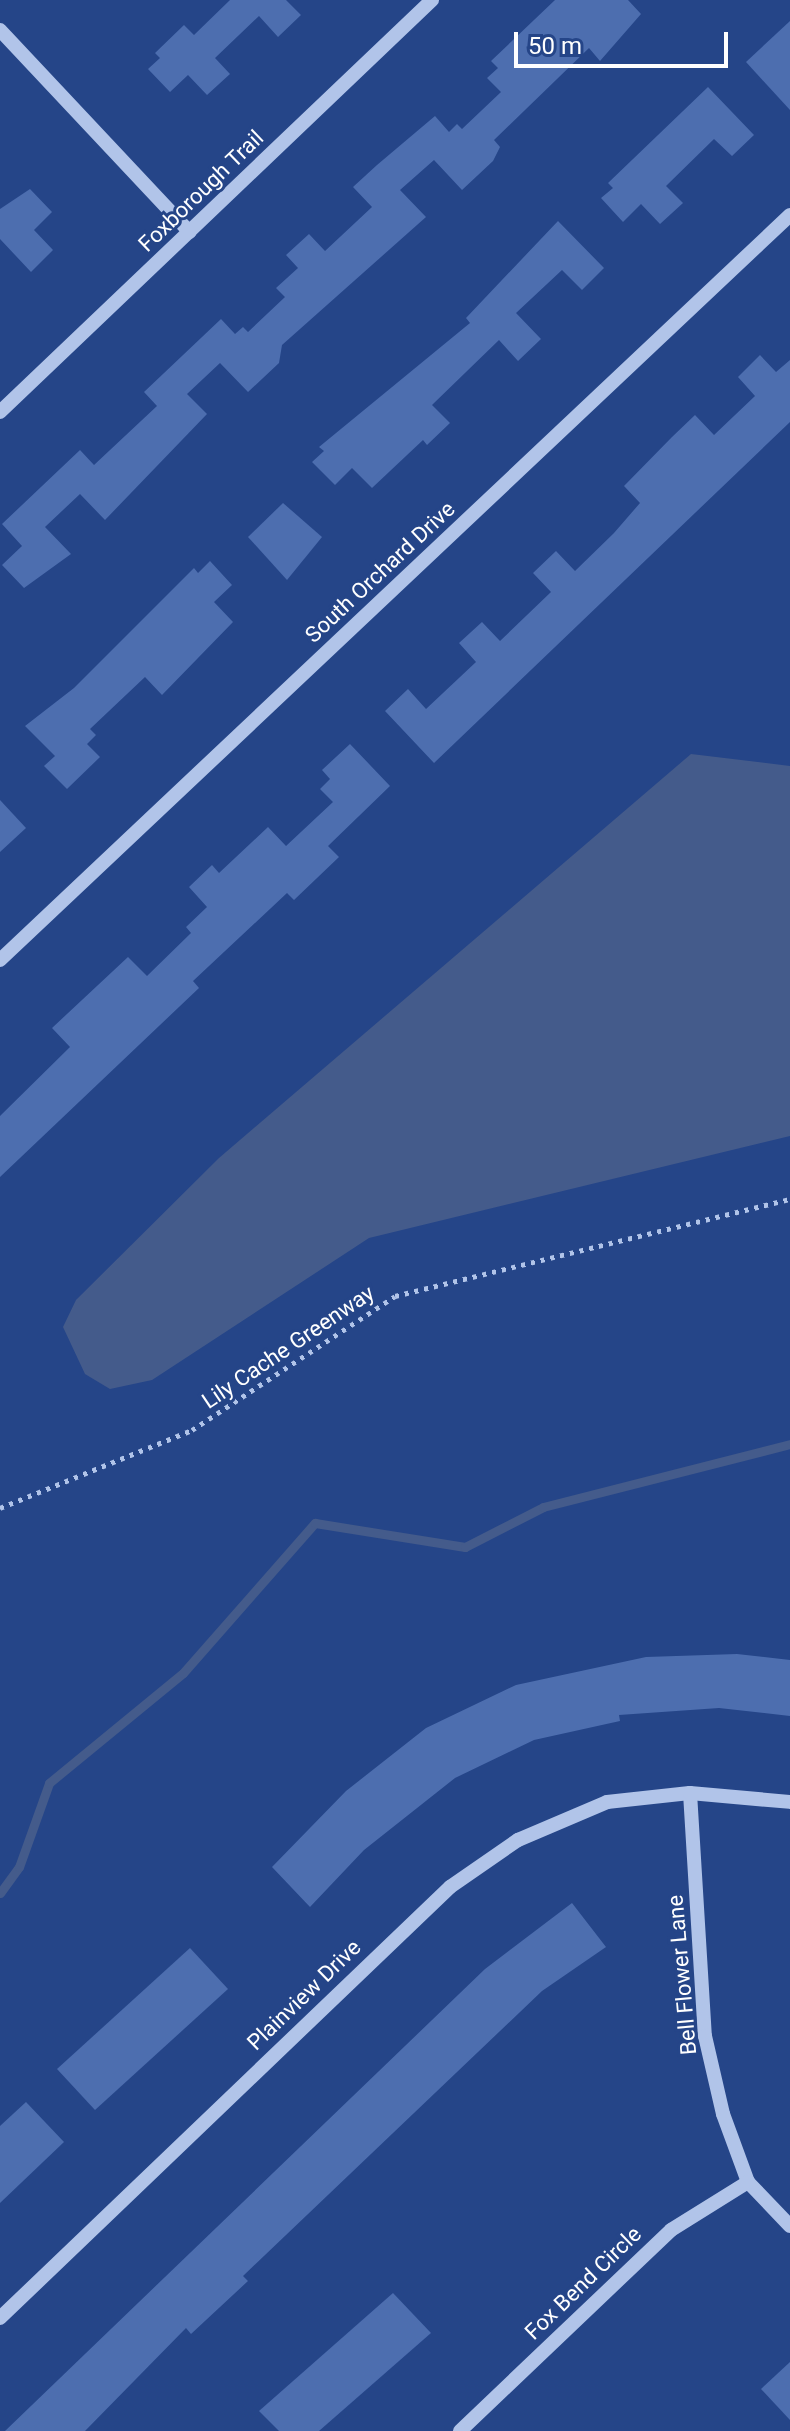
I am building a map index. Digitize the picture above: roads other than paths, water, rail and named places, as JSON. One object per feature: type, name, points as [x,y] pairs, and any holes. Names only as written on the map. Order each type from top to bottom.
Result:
[{"type":"street","name":"Foxborough Trail","points":[[0,412],[432,0]]},
{"type":"street","points":[[0,30],[190,232]]},
{"type":"street","name":"South Orchard Drive","points":[[0,960],[790,215]]},
{"type":"street","name":"Plainview Drive","points":[[0,2318],[450,1887],[518,1840],[607,1802],[690,1793],[790,1802]]},
{"type":"street","name":"Bell Flower Lane","points":[[690,1793],[705,2036],[748,2182],[790,2226]]},
{"type":"street","name":"Fox Bend Circle","points":[[460,2431],[671,2230],[748,2182]]},
{"type":"water","points":[[691,754],[790,766],[790,1136],[369,1238],[152,1380],[110,1389],[85,1374],[63,1327],[76,1300],[219,1158]]},
{"type":"waterway","points":[[0,1893],[19,1867],[49,1783],[183,1673],[315,1523],[465,1547],[543,1507],[790,1444]]}]
